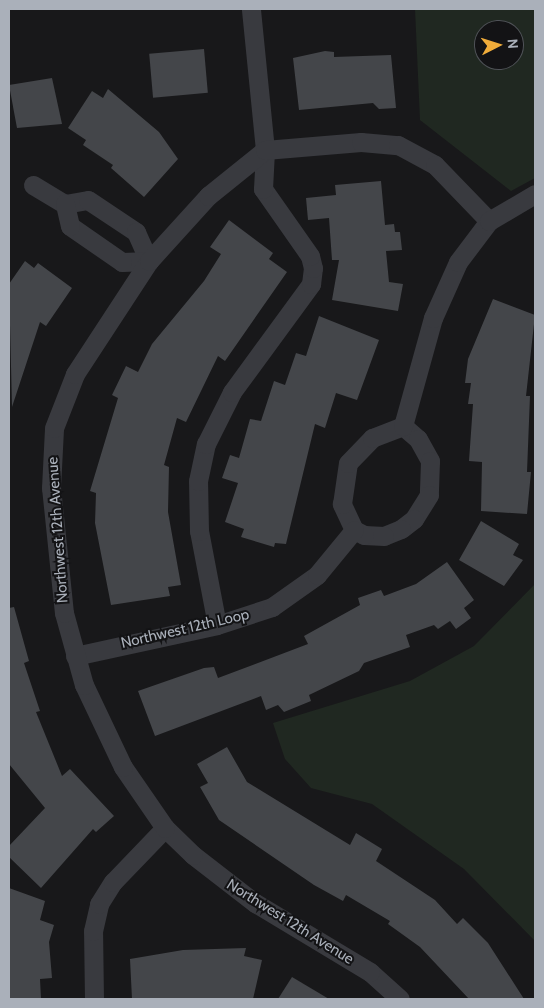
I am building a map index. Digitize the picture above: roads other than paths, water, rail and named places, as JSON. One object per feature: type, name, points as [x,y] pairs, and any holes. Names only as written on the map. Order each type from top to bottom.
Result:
[{"type":"street","points":[[218,625],[199,531],[198,491],[206,444],[232,392],[311,284],[313,268],[310,256],[263,189],[265,150],[251,9]]},
{"type":"street","points":[[265,150],[361,142],[398,145],[434,165],[488,221]]},
{"type":"street","name":"Northwest 12th Avenue","points":[[265,150],[208,196],[149,260],[74,374],[54,428],[51,488],[64,612],[75,656],[97,718],[123,767],[165,828],[223,880],[370,972],[400,999]]},
{"type":"street","points":[[34,185],[65,204],[88,200],[136,232],[149,260],[122,262],[70,226],[65,204]]},
{"type":"street","points":[[403,426],[433,318],[458,262],[488,221],[535,194]]},
{"type":"street","points":[[403,426],[418,439],[430,460],[429,495],[414,518],[401,529],[378,536],[354,530],[342,504],[348,463],[372,438],[403,426]]},
{"type":"street","name":"Northwest 12th Loop","points":[[75,656],[218,625],[272,607],[298,592],[333,559],[354,530]]},
{"type":"street","points":[[94,999],[93,931],[99,904],[113,882],[165,828]]}]
